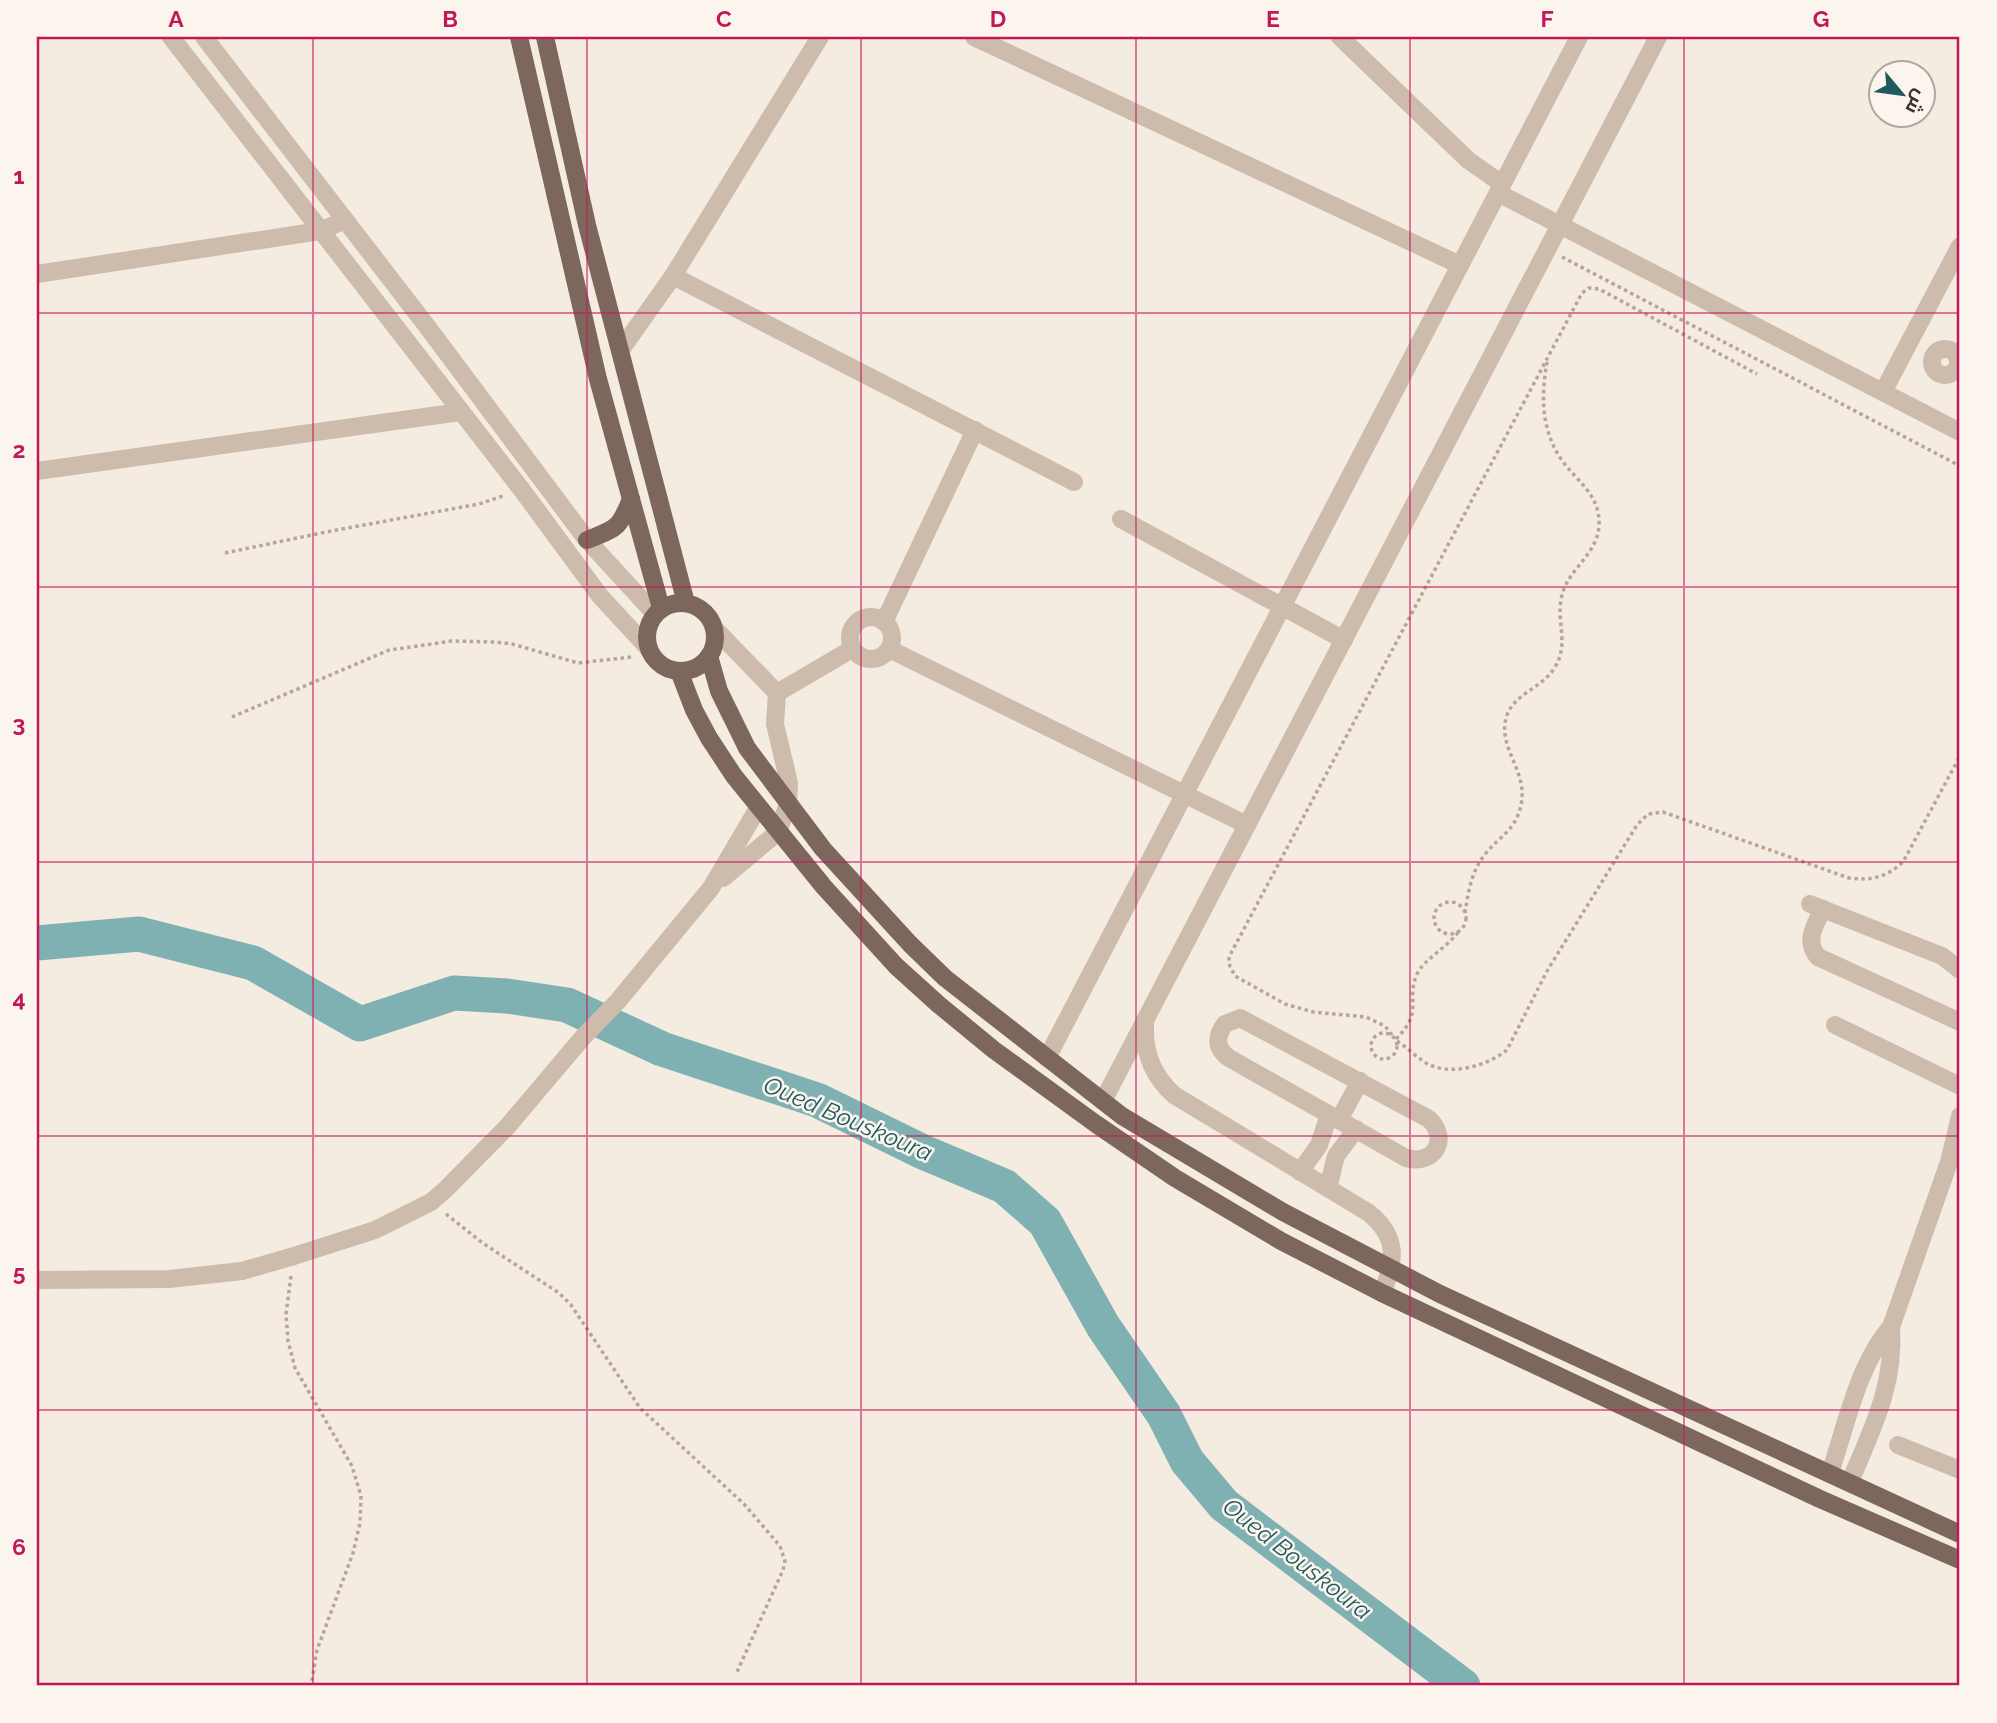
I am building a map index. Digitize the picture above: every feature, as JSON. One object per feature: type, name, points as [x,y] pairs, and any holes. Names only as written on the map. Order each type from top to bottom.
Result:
[{"type":"main road","points":[[519,37],[598,379],[658,611]]},
{"type":"main road","points":[[545,37],[587,225],[686,603]]},
{"type":"main road","points":[[587,540],[617,527],[631,499]]},
{"type":"main road","points":[[677,602],[686,603],[704,611],[714,628],[715,638],[709,656],[701,665],[678,671],[664,667],[650,651],[647,630],[658,611],[677,602]]},
{"type":"main road","points":[[709,656],[719,691],[747,748],[823,849],[945,978],[1122,1116],[1283,1212],[1440,1294],[1960,1534]]},
{"type":"main road","points":[[678,671],[713,746],[758,808],[896,966],[994,1050],[1175,1178],[1281,1241],[1382,1293],[1820,1499],[1960,1560]]},
{"type":"main road","points":[[1820,1499],[1830,1473]]},
{"type":"main road","points":[[1840,1508],[1850,1482]]},
{"type":"street","points":[[171,37],[522,490],[600,596],[650,651]]},
{"type":"street","points":[[204,37],[587,540],[658,611]]},
{"type":"street","points":[[620,351],[673,276],[820,37]]},
{"type":"street","points":[[974,37],[1460,265]]},
{"type":"street","points":[[1340,37],[1500,188],[1560,225],[1960,432]]},
{"type":"street","points":[[1047,1058],[1579,37]]},
{"type":"street","points":[[1103,1101],[1658,37]]},
{"type":"street","points":[[37,274],[320,231],[345,220]]},
{"type":"street","points":[[1883,392],[1960,246]]},
{"type":"street","points":[[673,276],[1074,482]]},
{"type":"street","points":[[1956,344],[1959,368],[1950,375],[1940,375],[1932,362],[1936,352],[1956,344]]},
{"type":"street","points":[[37,471],[460,412]]},
{"type":"street","points":[[884,622],[975,430]]},
{"type":"street","points":[[1121,519],[1343,640]]},
{"type":"street","points":[[871,617],[884,622],[892,634],[889,649],[884,655],[871,660],[857,655],[852,649],[850,635],[857,622],[871,617]]},
{"type":"street","points":[[711,888],[778,832],[788,804],[789,783],[775,724],[777,693],[714,628]]},
{"type":"street","points":[[777,693],[852,649]]},
{"type":"street","points":[[889,649],[1247,825]]},
{"type":"street","points":[[37,1280],[169,1279],[242,1271],[375,1230],[431,1202],[507,1127],[584,1036],[618,1001],[711,888],[758,808]]},
{"type":"street","points":[[1960,970],[1942,956],[1816,906],[1810,939],[1813,952],[1818,957],[1960,1022]]},
{"type":"street","points":[[1240,1018],[1360,1081],[1429,1119],[1436,1126],[1439,1135],[1438,1145],[1433,1153],[1425,1159],[1406,1158],[1223,1054],[1217,1038],[1224,1024],[1240,1018]]},
{"type":"street","points":[[1146,1023],[1146,1051],[1164,1086],[1185,1103],[1369,1213],[1381,1223],[1390,1237],[1392,1269],[1382,1293]]},
{"type":"street","points":[[1835,1025],[1960,1086]]},
{"type":"street","points":[[1300,1172],[1360,1081]]},
{"type":"street","points":[[1850,1482],[1885,1396],[1891,1366],[1891,1327],[1949,1162],[1960,1116]]},
{"type":"street","points":[[1328,1188],[1336,1156],[1356,1129]]},
{"type":"street","points":[[1830,1473],[1865,1369],[1880,1340],[1891,1327]]},
{"type":"street","points":[[1898,1445],[1960,1470]]},
{"type":"path","points":[[1547,250],[1960,466]]},
{"type":"path","points":[[1757,374],[1594,288],[1582,293],[1229,957],[1231,970],[1235,976],[1285,1004],[1314,1012],[1366,1017],[1385,1026],[1396,1040],[1431,1065],[1449,1069],[1467,1067],[1495,1058],[1507,1050],[1547,971],[1637,825],[1648,814],[1663,812],[1849,878],[1873,879],[1894,870],[1903,862],[1960,756]]},
{"type":"path","points":[[1392,1035],[1387,1032],[1376,1035],[1372,1040],[1371,1051],[1380,1059],[1392,1057],[1396,1052],[1396,1040],[1413,1014],[1417,974],[1464,926],[1474,874],[1482,857],[1510,830],[1520,812],[1523,793],[1520,774],[1506,743],[1507,716],[1513,704],[1523,694],[1546,679],[1555,668],[1564,641],[1560,599],[1572,573],[1591,552],[1597,538],[1598,510],[1593,496],[1562,459],[1545,423],[1542,402],[1548,356]]},
{"type":"path","points":[[225,553],[479,504],[522,490]]},
{"type":"path","points":[[232,717],[330,677],[389,649],[452,641],[504,643],[578,663],[650,651]]},
{"type":"path","points":[[1459,931],[1452,934],[1439,929],[1434,917],[1437,910],[1448,902],[1462,907],[1465,912]]},
{"type":"path","points":[[431,1202],[484,1244],[559,1293],[571,1305],[640,1408],[744,1504],[780,1546],[785,1561],[783,1570],[737,1672]]},
{"type":"path","points":[[295,1256],[286,1314],[288,1341],[295,1368],[352,1466],[361,1496],[360,1523],[353,1553],[317,1650],[311,1686]]},
{"type":"waterway","name":"Oued Bouskoura","points":[[37,943],[139,934],[253,963],[360,1024],[454,993],[507,996],[567,1005],[662,1049],[817,1100],[921,1151],[1004,1186],[1045,1222],[1103,1326],[1164,1415],[1187,1461],[1224,1505],[1463,1686]]}]
